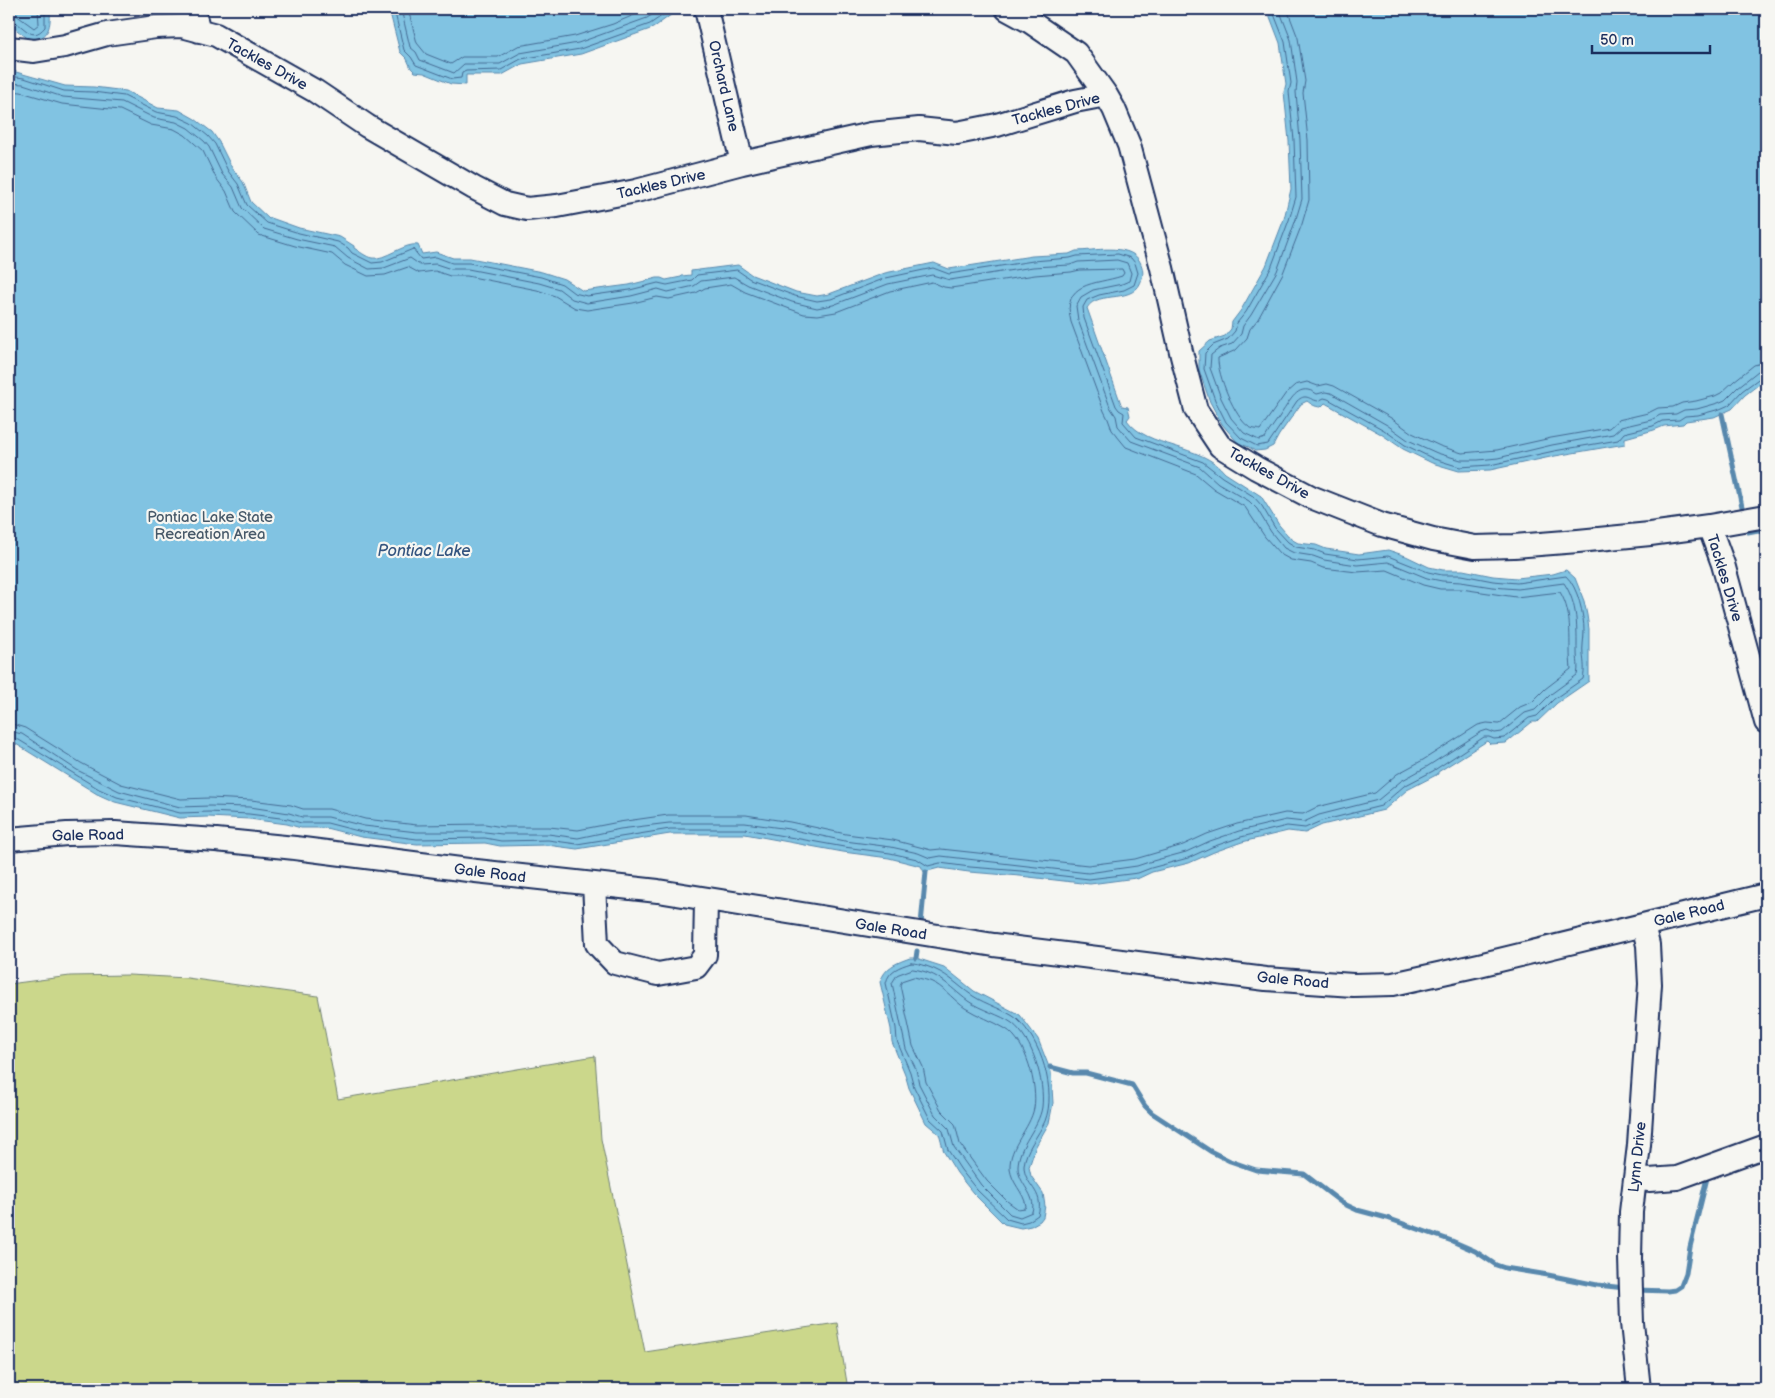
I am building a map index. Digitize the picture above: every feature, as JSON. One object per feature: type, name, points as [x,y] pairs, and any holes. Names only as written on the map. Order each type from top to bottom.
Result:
[{"type":"street","points":[[193,9],[199,31]]},
{"type":"street","name":"Orchard Lane","points":[[706,9],[742,163]]},
{"type":"street","points":[[1007,9],[1029,20],[1076,53],[1106,95]]},
{"type":"street","name":"Tackles Drive","points":[[9,48],[34,51],[64,46],[107,34],[156,27],[182,26],[216,35],[307,86],[367,126],[474,188],[505,204],[527,209],[557,206],[636,191],[742,163],[870,134],[919,129],[957,133],[997,125],[1106,95],[1128,145],[1162,268],[1196,410],[1220,446],[1310,497],[1382,525],[1433,539],[1475,546],[1514,546],[1578,541],[1710,526],[1724,564],[1766,722]]},
{"type":"street","points":[[1710,526],[1766,516]]},
{"type":"street","name":"Gale Road","points":[[9,839],[67,834],[115,834],[216,840],[594,884],[706,899],[994,946],[1266,979],[1353,985],[1393,984],[1766,895]]},
{"type":"street","points":[[594,884],[597,944],[615,963],[658,974],[696,967],[705,955],[706,899]]},
{"type":"street","name":"Lynn Drive","points":[[1639,1389],[1632,1322],[1630,1258],[1631,1212],[1647,1048],[1650,984],[1648,945],[1643,925]]},
{"type":"street","points":[[1635,1178],[1649,1180],[1677,1178],[1766,1146]]},
{"type":"green space","points":[[129,975],[187,978],[318,996],[338,1099],[595,1056],[601,1139],[645,1352],[837,1323],[848,1389],[9,1389],[9,984],[70,976]]},
{"type":"water","points":[[9,9],[50,9],[48,30],[42,37],[30,40],[9,24]]},
{"type":"water","points":[[389,9],[679,9],[653,28],[581,54],[522,64],[502,75],[466,75],[466,85],[451,84],[424,73],[415,72],[400,52]]},
{"type":"water","points":[[1267,9],[1766,9],[1766,379],[1745,395],[1732,409],[1714,417],[1664,426],[1625,438],[1625,444],[1490,470],[1459,471],[1432,463],[1403,449],[1381,434],[1325,403],[1319,407],[1307,401],[1301,404],[1273,446],[1265,450],[1255,451],[1238,443],[1222,424],[1210,402],[1199,370],[1199,351],[1210,341],[1225,336],[1231,329],[1232,322],[1266,266],[1284,219],[1291,189],[1284,92],[1286,84],[1280,43]]},
{"type":"water","name":"Pontiac Lake","points":[[9,70],[65,86],[126,91],[158,108],[179,110],[212,132],[232,168],[243,182],[251,202],[269,219],[340,237],[363,254],[372,258],[382,257],[407,246],[418,245],[422,254],[436,252],[453,258],[470,258],[542,272],[564,279],[583,291],[629,285],[657,278],[666,280],[691,275],[691,271],[738,265],[752,275],[796,292],[817,296],[829,294],[885,273],[934,263],[949,269],[1032,256],[1069,254],[1076,251],[1110,249],[1127,251],[1139,260],[1142,266],[1143,276],[1138,287],[1125,295],[1099,299],[1092,302],[1087,308],[1121,404],[1128,407],[1130,416],[1127,420],[1136,429],[1160,442],[1189,451],[1215,463],[1225,473],[1261,496],[1279,525],[1291,539],[1298,543],[1359,554],[1388,550],[1429,567],[1443,570],[1463,570],[1493,576],[1517,578],[1553,574],[1566,570],[1575,578],[1587,615],[1589,629],[1589,681],[1557,703],[1537,722],[1532,722],[1506,743],[1490,744],[1487,741],[1438,772],[1438,774],[1407,790],[1384,810],[1322,825],[1305,833],[1288,831],[1242,842],[1189,863],[1152,872],[1137,879],[1090,884],[939,868],[924,872],[921,866],[889,858],[843,852],[745,834],[670,834],[577,849],[547,845],[500,846],[485,843],[417,844],[361,837],[326,828],[301,828],[287,824],[249,819],[180,818],[115,802],[97,794],[9,741]]},
{"type":"water","points":[[910,958],[916,958],[944,967],[974,991],[1020,1015],[1038,1039],[1051,1072],[1053,1103],[1049,1123],[1036,1146],[1029,1167],[1031,1176],[1043,1193],[1045,1206],[1043,1217],[1031,1226],[1021,1228],[1004,1224],[973,1193],[957,1173],[944,1152],[939,1134],[926,1123],[909,1088],[892,1042],[891,1029],[880,982],[888,969]]},
{"type":"waterway","points":[[1722,414],[1744,516]]},
{"type":"waterway","points":[[1747,526],[1748,532],[1758,530],[1766,533]]},
{"type":"waterway","points":[[921,924],[926,872]]},
{"type":"waterway","points":[[916,958],[917,951]]},
{"type":"waterway","points":[[1050,1067],[1073,1073],[1086,1073],[1132,1085],[1145,1106],[1152,1113],[1210,1151],[1230,1161],[1256,1170],[1304,1174],[1342,1203],[1357,1210],[1387,1218],[1452,1241],[1475,1251],[1496,1265],[1597,1285],[1625,1288]]},
{"type":"waterway","points":[[1636,1290],[1668,1291],[1675,1290],[1681,1286],[1686,1273],[1690,1247],[1708,1174]]},
{"type":"park label","name":"Pontiac Lake State Recreation Area","points":[[210,526]]}]
